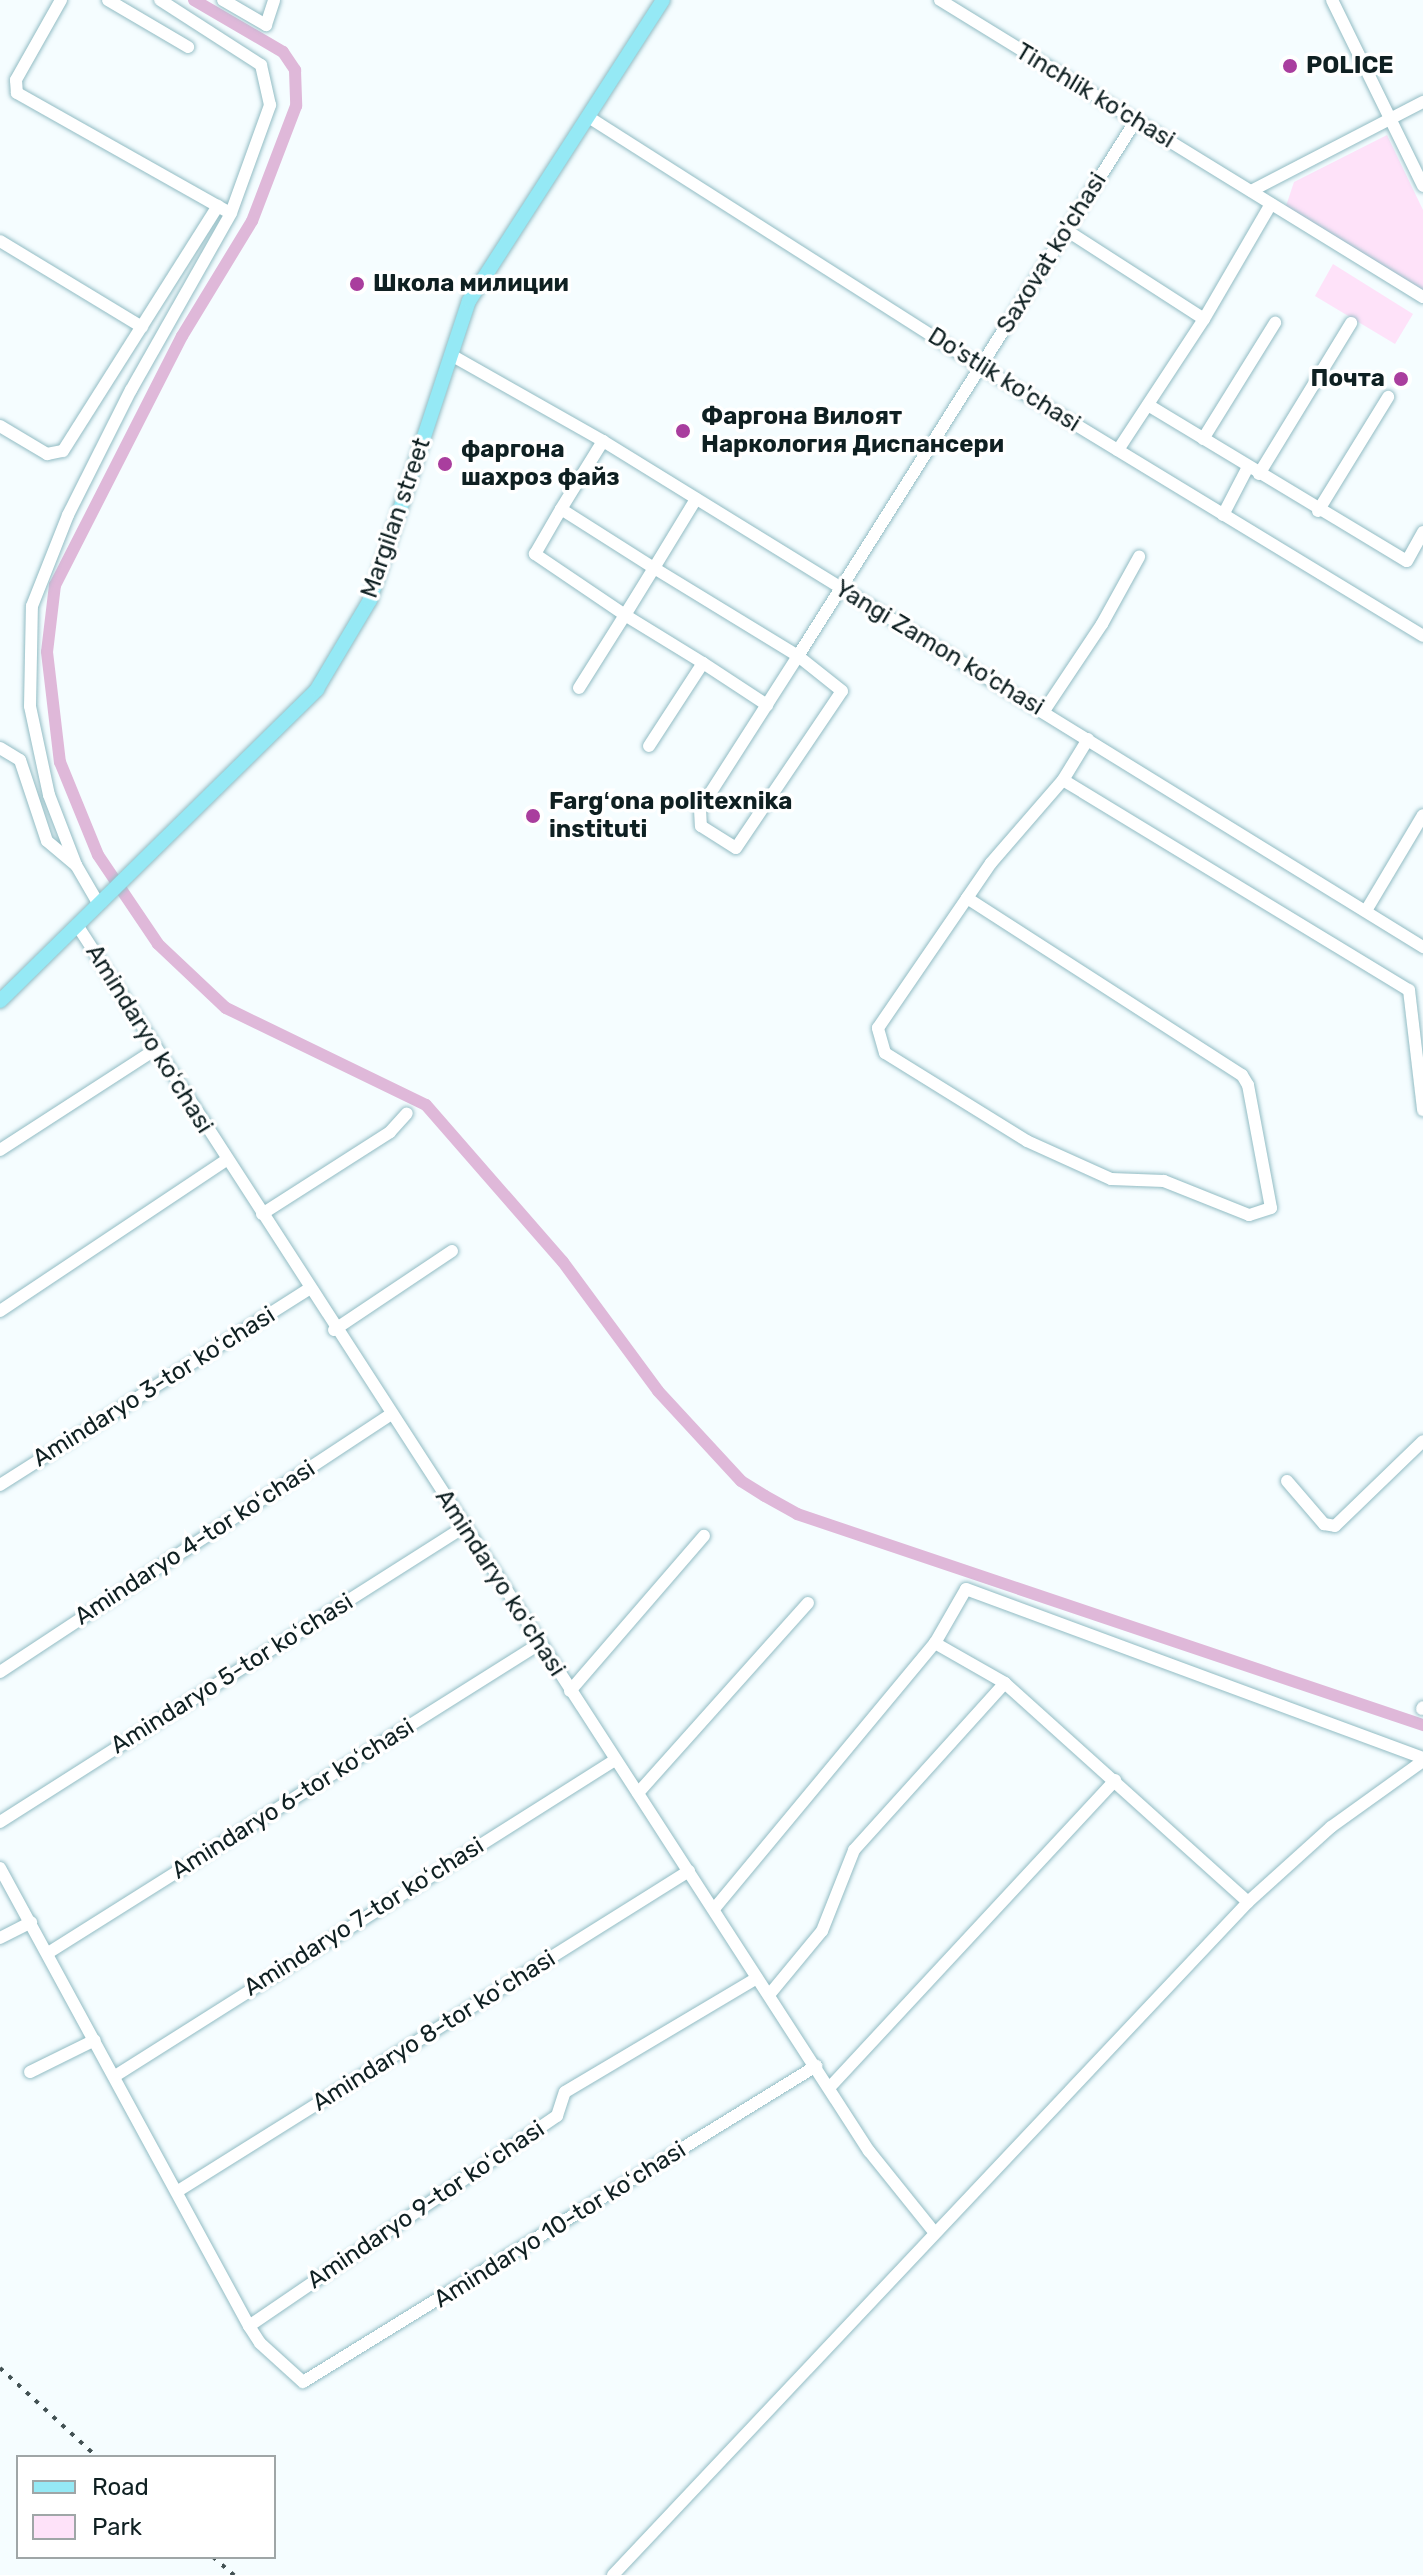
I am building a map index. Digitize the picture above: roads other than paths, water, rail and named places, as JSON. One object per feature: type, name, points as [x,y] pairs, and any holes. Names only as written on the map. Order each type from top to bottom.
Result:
[{"type":"main road","name":"Margilan street","points":[[0,1001],[317,689],[370,600],[469,301],[590,118],[663,0]]},
{"type":"street","points":[[61,0],[16,80],[17,93],[231,213]]},
{"type":"street","points":[[108,0],[188,47]]},
{"type":"street","points":[[76,865],[49,795],[30,706],[32,606],[68,515],[131,390],[231,213],[270,105],[270,87],[261,65],[240,47],[160,0]]},
{"type":"street","points":[[223,0],[266,25],[274,0]]},
{"type":"street","name":"Tinchlik ko'chasi","points":[[940,0],[1423,297]]},
{"type":"street","points":[[1332,0],[1423,186]]},
{"type":"street","points":[[1251,191],[1423,102]]},
{"type":"street","name":"Do'stlik ko'chasi","points":[[590,118],[981,367],[1423,636]]},
{"type":"street","name":"Saxovat ko'chasi","points":[[798,656],[842,691],[736,848],[697,820],[767,705],[1136,120]]},
{"type":"street","points":[[1118,450],[1204,319],[1271,204]]},
{"type":"street","points":[[0,426],[47,454],[63,451],[218,206]]},
{"type":"street","points":[[1066,230],[1204,319]]},
{"type":"street","points":[[0,241],[142,327]]},
{"type":"street","points":[[1203,439],[1275,323]]},
{"type":"street","points":[[1223,515],[1351,323]]},
{"type":"street","name":"Yangi Zamon ko'chasi","points":[[451,355],[603,441],[1367,909],[1423,947]]},
{"type":"street","points":[[1318,511],[1388,397]]},
{"type":"street","points":[[1148,405],[1318,511],[1407,561],[1423,532]]},
{"type":"street","points":[[603,441],[535,554],[767,705]]},
{"type":"street","points":[[579,688],[696,499]]},
{"type":"street","points":[[561,509],[798,656]]},
{"type":"street","points":[[1044,711],[1139,557]]},
{"type":"street","points":[[649,746],[703,663]]},
{"type":"street","points":[[967,898],[1242,1075],[1248,1085],[1271,1208],[1249,1215],[1164,1181],[1111,1179],[1027,1141],[885,1053],[878,1028],[967,898],[1063,780],[1088,739]]},
{"type":"street","points":[[0,748],[20,760],[47,841],[76,865],[102,899]]},
{"type":"street","points":[[1063,780],[1409,990],[1423,1110]]},
{"type":"street","points":[[1367,909],[1423,815]]},
{"type":"street","name":"Amindaryo koʻchasi","points":[[77,925],[334,1330],[869,2151],[935,2233]]},
{"type":"street","points":[[0,1150],[156,1049]]},
{"type":"street","points":[[262,1214],[390,1132],[407,1113]]},
{"type":"street","points":[[0,1311],[226,1160]]},
{"type":"street","points":[[334,1330],[452,1251]]},
{"type":"street","name":"Amindaryo 3-tor koʻchasi","points":[[0,1485],[309,1289]]},
{"type":"street","name":"Amindaryo 4-tor koʻchasi","points":[[0,1672],[390,1415]]},
{"type":"street","points":[[1287,1481],[1324,1524],[1335,1526],[1423,1441]]},
{"type":"street","name":"Amindaryo 5-tor koʻchasi","points":[[0,1822],[464,1527]]},
{"type":"street","points":[[570,1691],[704,1536]]},
{"type":"street","points":[[714,1909],[935,1643],[966,1589],[1423,1759]]},
{"type":"street","points":[[638,1793],[808,1603]]},
{"type":"street","points":[[935,1643],[1005,1683],[1248,1902]]},
{"type":"street","name":"Amindaryo 6-tor koʻchasi","points":[[48,1953],[539,1644]]},
{"type":"street","points":[[769,1995],[822,1931],[854,1850],[1005,1683]]},
{"type":"street","points":[[613,2575],[1248,1902],[1331,1827],[1423,1759]]},
{"type":"street","name":"Amindaryo 7-tor koʻchasi","points":[[115,2076],[615,1760]]},
{"type":"street","points":[[830,2087],[1115,1780]]},
{"type":"street","points":[[0,1868],[249,2326]]},
{"type":"street","name":"Amindaryo 8-tor koʻchasi","points":[[178,2191],[689,1871]]},
{"type":"street","points":[[0,1938],[31,1922]]},
{"type":"street","name":"Amindaryo 9-tor koʻchasi","points":[[249,2326],[557,2116],[565,2092],[757,1978]]},
{"type":"street","points":[[30,2072],[95,2040]]},
{"type":"street","name":"Amindaryo 10-tor koʻchasi","points":[[249,2326],[260,2343],[303,2382],[816,2066]]},
{"type":"waterway","points":[[194,0],[283,52],[295,70],[296,106],[252,221],[182,336],[55,585],[47,652],[60,762],[98,855],[158,944],[226,1008],[426,1105],[563,1262],[658,1391],[741,1481],[765,1496],[797,1514],[1423,1725]]},
{"type":"railway","points":[[0,2368],[95,2455]]},
{"type":"railway","points":[[215,2559],[234,2575]]},
{"type":"place","name":"POLICE","points":[[1290,66]]},
{"type":"place","name":"Школа милиции","points":[[357,284]]},
{"type":"place","name":"Почта","points":[[1401,379]]},
{"type":"place","name":"Фаргона Вилоят Наркология Диспансери","points":[[683,431]]},
{"type":"place","name":"фаргона шахроз файз","points":[[445,464]]},
{"type":"place","name":"Fargʻona politexnika instituti","points":[[533,816]]}]
